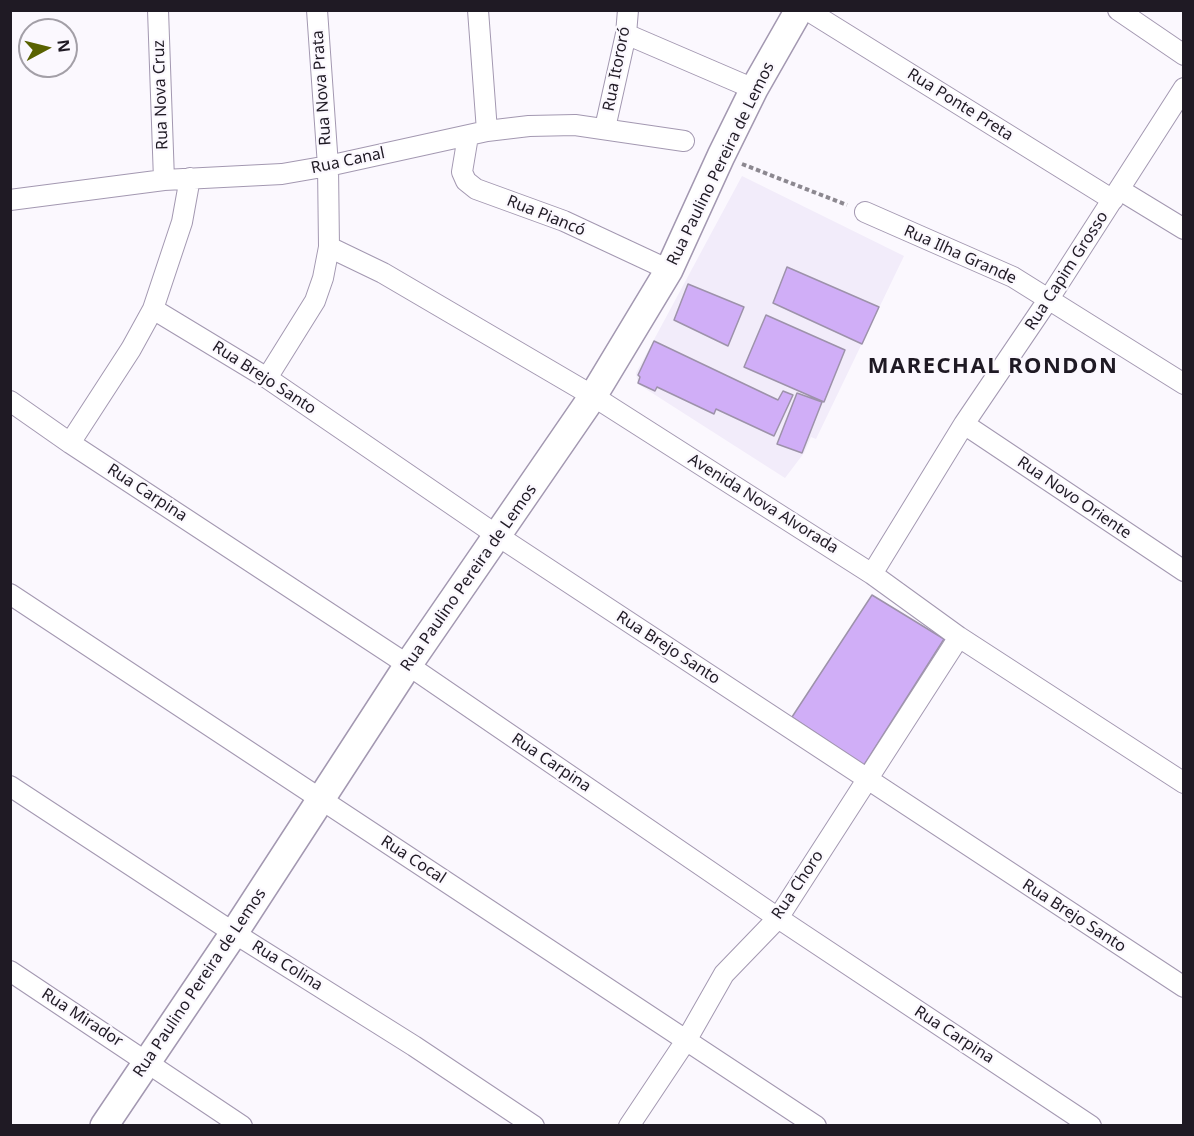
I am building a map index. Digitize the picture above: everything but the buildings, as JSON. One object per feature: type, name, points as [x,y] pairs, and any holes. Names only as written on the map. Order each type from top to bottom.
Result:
[{"type":"street","name":"Rua Nova Cruz","points":[[158,10],[164,180]]},
{"type":"street","name":"Rua Nova Prata","points":[[267,378],[315,301],[323,278],[328,247],[328,166],[317,10]]},
{"type":"street","name":"Rua Piancó","points":[[478,10],[477,134],[462,172],[466,181],[476,189],[564,221],[669,270]]},
{"type":"street","name":"Rua Itororó","points":[[605,128],[626,34],[628,10]]},
{"type":"street","name":"Rua Paulino Pereira de Lemos","points":[[104,1125],[322,801],[408,665],[593,396],[669,270],[754,89],[799,10]]},
{"type":"street","name":"Rua Ponte Preta","points":[[807,10],[1116,195],[1184,229]]},
{"type":"street","points":[[1118,10],[1184,55]]},
{"type":"street","points":[[626,34],[754,89]]},
{"type":"street","name":"Rua Capim Grosso","points":[[872,574],[964,424],[1048,300],[1184,88]]},
{"type":"street","name":"Rua Canal","points":[[10,200],[164,180],[282,174],[477,134],[529,126],[575,125],[684,141]]},
{"type":"street","points":[[70,443],[131,349],[153,309],[182,222],[190,178]]},
{"type":"street","name":"Rua Ilha Grande","points":[[865,212],[1013,277],[1184,384]]},
{"type":"street","name":"Avenida Nova Alvorada","points":[[328,247],[383,273],[593,396],[872,574],[959,636],[1184,783]]},
{"type":"street","name":"Rua Brejo Santo","points":[[153,309],[267,378],[498,536],[1184,987]]},
{"type":"street","name":"Rua Carpina","points":[[10,401],[70,443],[408,665],[778,918],[1091,1125]]},
{"type":"street","name":"Rua Novo Oriente","points":[[964,424],[1184,571]]},
{"type":"street","name":"Rua Cocal","points":[[10,594],[816,1125]]},
{"type":"street","name":"Rua Choro","points":[[629,1125],[687,1039],[724,974],[778,918],[959,636]]},
{"type":"street","name":"Rua Colina","points":[[10,786],[534,1125]]},
{"type":"street","name":"Rua Mirador","points":[[10,971],[243,1125]]},
{"type":"path","points":[[721,156],[865,212]]},
{"type":"shaded area","points":[[742,176],[904,256],[816,439],[811,437],[804,453],[785,478],[638,384],[636,373]]},
{"type":"district","name":"MARECHAL RONDON","points":[[993,367]]}]
